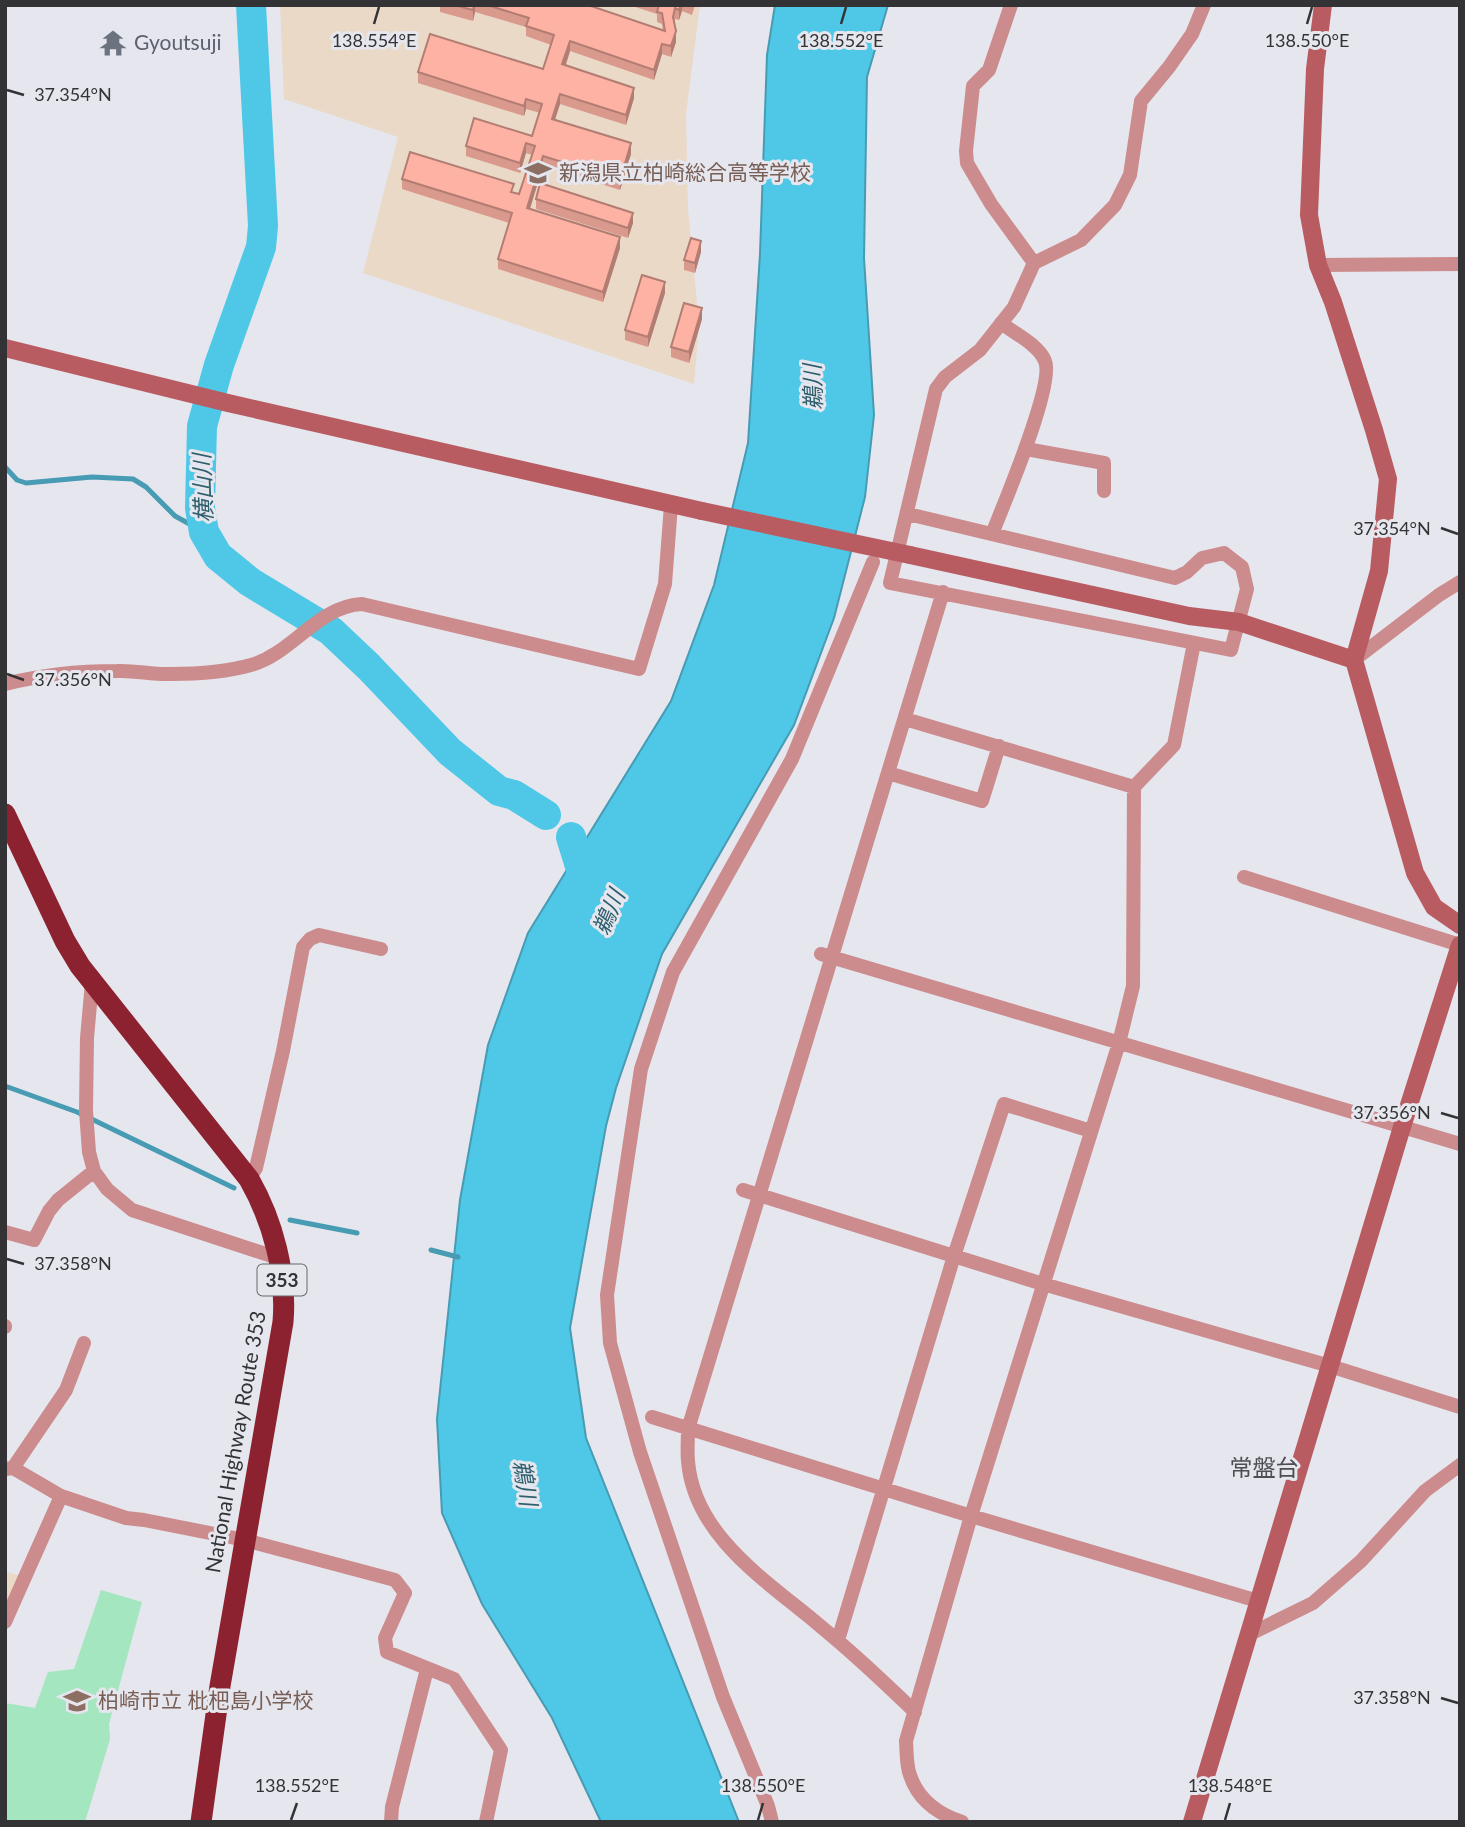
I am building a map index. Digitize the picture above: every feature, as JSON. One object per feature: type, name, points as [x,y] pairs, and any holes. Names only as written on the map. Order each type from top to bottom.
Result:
[{"type":"highway","name":"National Highway Route 353","points":[[6,818],[69,948],[92,982],[249,1179],[267,1216],[278,1258],[283,1289],[283,1322],[220,1686],[201,1822]]},
{"type":"street","points":[[1011,5],[989,70],[973,86],[967,163],[991,204],[1034,263]]},
{"type":"street","points":[[908,514],[1175,578],[1187,572],[1202,558],[1224,553],[1242,567],[1247,589],[1231,650],[890,583],[936,389],[945,377],[980,350],[1014,307],[1034,263],[1080,240],[1115,205],[1130,175],[1141,101],[1192,34],[1204,5]]},
{"type":"street","points":[[1323,5],[1315,69],[1309,215],[1318,265],[1370,417],[1388,479],[1379,571],[1354,660],[1415,873],[1434,907],[1460,925]]},
{"type":"street","points":[[1318,265],[1460,264]]},
{"type":"street","points":[[992,534],[1026,449],[1047,364],[1042,354],[1001,323]]},
{"type":"street","points":[[5,348],[671,505],[1189,616],[1239,622],[1354,660]]},
{"type":"street","points":[[1026,449],[1104,463],[1104,491]]},
{"type":"street","points":[[5,684],[62,674],[117,671],[169,674],[238,667],[264,660],[331,614],[344,607],[362,604],[639,669],[665,584],[671,505]]},
{"type":"street","points":[[772,1822],[768,1806],[723,1697],[640,1452],[610,1343],[607,1295],[641,1069],[673,972],[792,760],[873,562]]},
{"type":"street","points":[[1354,660],[1460,582]]},
{"type":"street","points":[[915,1712],[838,1640],[731,1551],[712,1526],[695,1491],[688,1462],[688,1429],[759,1195],[827,955],[888,773],[943,592]]},
{"type":"street","points":[[962,1822],[931,1808],[909,1774],[906,1741],[971,1516],[1119,1043],[1133,986],[1134,787],[1174,745],[1194,643]]},
{"type":"street","points":[[905,719],[1134,787]]},
{"type":"street","points":[[888,773],[982,801],[999,746]]},
{"type":"street","points":[[1192,1822],[1402,1127],[1460,945],[1244,877]]},
{"type":"street","points":[[249,1179],[256,1168],[303,947],[310,939],[319,935],[381,949]]},
{"type":"street","points":[[827,955],[1460,1144]]},
{"type":"street","points":[[92,982],[87,1038],[87,1118],[94,1171],[107,1189],[132,1210],[278,1258]]},
{"type":"street","points":[[838,1640],[954,1256],[1004,1104],[1091,1131]]},
{"type":"street","points":[[5,1232],[34,1240],[58,1200],[94,1171]]},
{"type":"street","points":[[743,1190],[1043,1284],[1329,1366],[1460,1407]]},
{"type":"street","points":[[84,1343],[65,1390],[9,1469],[61,1496],[126,1518],[245,1539],[395,1580],[405,1593],[385,1638],[387,1652],[454,1679],[501,1751],[486,1822]]},
{"type":"street","points":[[652,1417],[1258,1601]]},
{"type":"street","points":[[1248,1634],[1312,1603],[1361,1561],[1425,1491],[1460,1465]]},
{"type":"street","points":[[5,1622],[61,1496]]},
{"type":"street","points":[[391,1822],[392,1807],[427,1669]]},
{"type":"shaded area","name":"新潟県立柏崎総合高等学校","points":[[280,5],[700,5],[686,114],[688,209],[699,325],[694,384],[363,273],[398,137],[284,99]]},
{"type":"shaded area","points":[[5,1571],[20,1576],[5,1611]]},
{"type":"green space","name":"柏崎市立 枇杷島小学校","points":[[101,1590],[142,1602],[109,1724],[110,1739],[85,1822],[5,1822],[5,1703],[35,1708],[48,1672],[74,1669]]},
{"type":"water","name":"鵜川","points":[[775,5],[888,5],[867,77],[864,258],[874,415],[865,497],[834,618],[794,725],[662,954],[616,1088],[606,1126],[570,1328],[586,1438],[739,1822],[601,1822],[552,1718],[482,1604],[442,1513],[437,1419],[460,1200],[488,1045],[528,933],[671,701],[714,585],[748,443],[760,254],[767,55]]},
{"type":"building","points":[[454,5],[474,5],[473,10]]},
{"type":"building","points":[[487,5],[588,5],[665,31],[662,13],[657,12],[659,5],[681,5],[679,10],[675,8],[673,17],[676,31],[671,46],[662,44],[654,70],[570,41],[562,64],[634,88],[626,115],[560,94],[552,119],[631,143],[620,180],[543,156],[527,208],[620,237],[603,292],[498,259],[512,213],[402,179],[410,152],[514,184],[511,192],[519,194],[535,146],[526,143],[520,163],[466,146],[474,118],[532,136],[542,104],[526,99],[524,106],[418,72],[430,34],[543,69],[554,35],[526,26],[529,18]]},
{"type":"building","points":[[540,183],[633,213],[628,228],[536,199]]},
{"type":"building","points":[[691,238],[701,241],[695,263],[684,260]]},
{"type":"building","points":[[642,275],[665,282],[648,337],[625,330]]},
{"type":"building","points":[[684,303],[702,308],[689,352],[671,347]]},
{"type":"waterway","name":"横山川","points":[[251,5],[263,226],[261,247],[219,365],[202,426],[200,508],[204,532],[218,556],[250,582],[331,631],[450,752],[499,791],[514,795],[546,815]]},
{"type":"waterway","points":[[5,467],[17,480],[26,483],[92,477],[133,479],[146,487],[175,516],[204,532]]},
{"type":"waterway","name":"横山川","points":[[571,837],[588,892]]},
{"type":"waterway","points":[[5,1086],[77,1112],[234,1188]]},
{"type":"waterway","points":[[290,1220],[357,1233]]},
{"type":"waterway","points":[[431,1250],[458,1257]]},
{"type":"place","name":"Gyoutsuji","points":[[113,43]]},
{"type":"place","name":"新潟県立柏崎総合高等学校","points":[[538,173]]},
{"type":"place","name":"柏崎市立 枇杷島小学校","points":[[77,1701]]},
{"type":"district","name":"常盤台","points":[[1264,1468]]}]
